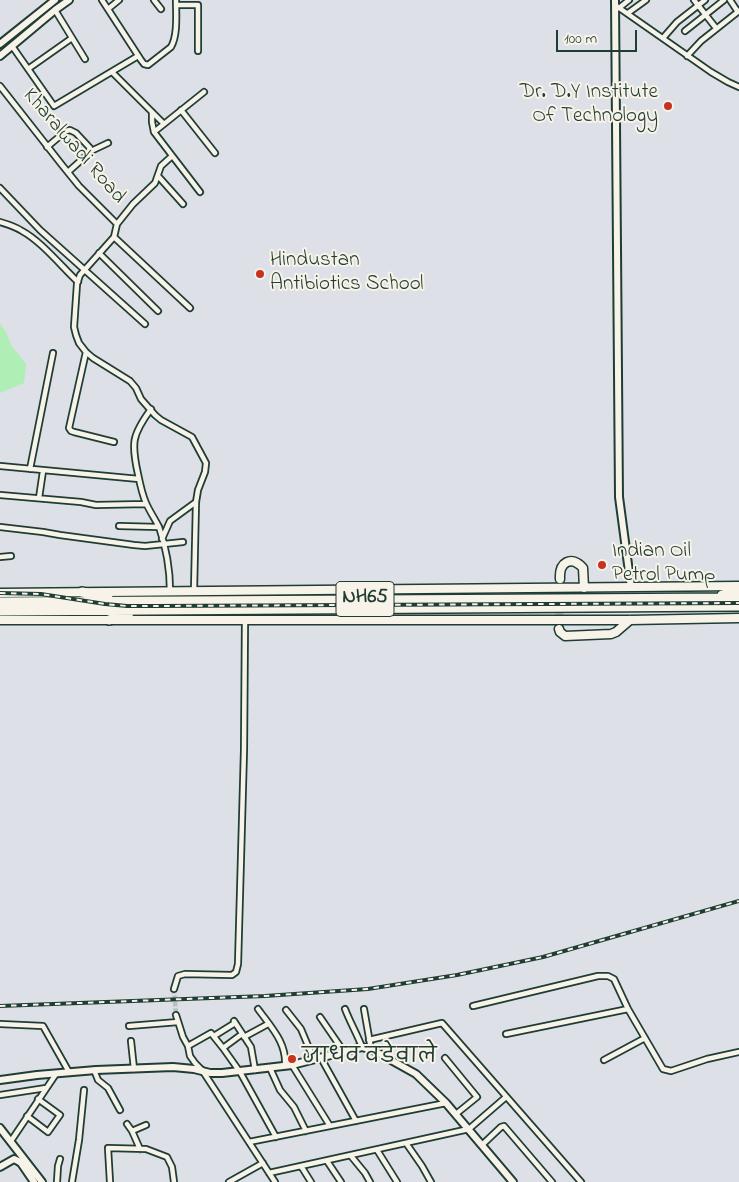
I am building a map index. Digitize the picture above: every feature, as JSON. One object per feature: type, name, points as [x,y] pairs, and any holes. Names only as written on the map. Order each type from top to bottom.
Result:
[{"type":"highway","points":[[712,602],[739,588]]},
{"type":"highway","points":[[82,592],[123,601]]},
{"type":"highway","name":"NH65","points":[[0,602],[712,602],[739,598]]},
{"type":"highway","name":"NH65","points":[[0,611],[605,602]]},
{"type":"highway","points":[[712,602],[739,613]]},
{"type":"highway","name":"NH65","points":[[712,602],[739,606]]},
{"type":"highway","points":[[109,620],[139,610]]},
{"type":"main road","points":[[560,579],[561,568],[564,564],[576,562],[583,568],[584,588]]},
{"type":"main road","points":[[0,593],[631,587],[739,588]]},
{"type":"main road","points":[[0,620],[630,620],[739,618]]},
{"type":"main road","points":[[559,629],[565,636],[611,634],[630,620]]},
{"type":"street","points":[[0,44],[55,0]]},
{"type":"street","points":[[0,56],[69,0]]},
{"type":"street","points":[[102,0],[138,56],[144,64],[148,65],[171,47],[174,39],[176,2],[198,6],[198,52]]},
{"type":"street","points":[[108,9],[119,0]]},
{"type":"street","points":[[154,0],[161,9]]},
{"type":"street","points":[[617,4],[629,0]]},
{"type":"street","points":[[628,13],[646,0]]},
{"type":"street","points":[[694,0],[716,28]]},
{"type":"street","points":[[663,38],[677,22],[705,0]]},
{"type":"street","points":[[685,30],[724,0]]},
{"type":"street","points":[[687,56],[716,28],[739,11],[730,0]]},
{"type":"street","points":[[617,4],[719,78],[739,87]]},
{"type":"street","points":[[617,4],[619,497],[631,587]]},
{"type":"street","points":[[55,10],[85,60]]},
{"type":"street","points":[[28,69],[72,38]]},
{"type":"street","points":[[12,46],[54,106],[138,56]]},
{"type":"street","points":[[112,72],[164,124]]},
{"type":"street","name":"Kharalwadi Road","points":[[0,86],[79,186],[118,224],[114,237],[80,275],[74,327],[79,344],[86,352],[130,381],[141,399],[155,415],[192,437],[206,463],[196,502],[194,591]]},
{"type":"street","points":[[154,132],[204,92]]},
{"type":"street","points":[[181,110],[215,153]]},
{"type":"street","points":[[152,112],[154,132],[200,192]]},
{"type":"street","points":[[47,147],[66,131],[70,130],[76,133],[90,148],[89,152]]},
{"type":"street","points":[[68,172],[89,152],[108,143]]},
{"type":"street","points":[[118,224],[133,204],[155,183],[161,166],[172,156]]},
{"type":"street","points":[[158,176],[184,204]]},
{"type":"street","points":[[0,188],[33,224],[145,324]]},
{"type":"street","points":[[0,222],[26,233],[78,282]]},
{"type":"street","points":[[114,237],[190,308]]},
{"type":"street","points":[[99,253],[158,311]]},
{"type":"street","points":[[86,352],[69,428],[74,432],[114,442]]},
{"type":"street","points":[[30,470],[53,353]]},
{"type":"street","points":[[151,409],[140,424],[134,440],[134,455],[146,504],[159,528],[163,541],[170,576],[170,591]]},
{"type":"street","points":[[0,466],[139,479]]},
{"type":"street","points":[[40,498],[43,471]]},
{"type":"street","points":[[0,495],[96,505],[146,504]]},
{"type":"street","points":[[163,541],[170,521],[196,502]]},
{"type":"street","points":[[119,526],[159,528]]},
{"type":"street","points":[[0,527],[145,546],[163,541],[183,542]]},
{"type":"street","points":[[0,557],[11,556]]},
{"type":"street","points":[[174,989],[178,976],[185,974],[232,975],[236,972],[244,750],[245,620]]},
{"type":"street","points":[[473,1006],[604,975],[614,979],[628,1009],[663,1069],[671,1071],[707,1059],[739,1052]]},
{"type":"street","points":[[364,1008],[371,1049]]},
{"type":"street","points":[[258,1009],[278,1037],[286,1057],[284,1066]]},
{"type":"street","points":[[346,1009],[349,1020],[362,1047]]},
{"type":"street","points":[[506,1034],[628,1009]]},
{"type":"street","points":[[286,1010],[301,1029],[356,1120]]},
{"type":"street","points":[[176,1015],[190,1056],[202,1070],[275,1182]]},
{"type":"street","points":[[320,1018],[344,1052]]},
{"type":"street","points":[[129,1026],[178,1022]]},
{"type":"street","points":[[214,1036],[235,1022],[251,1047],[255,1070]]},
{"type":"street","points":[[370,1040],[442,1023],[581,1182]]},
{"type":"street","points":[[0,1024],[43,1026],[69,1072]]},
{"type":"street","points":[[223,1048],[243,1035],[268,1024]]},
{"type":"street","points":[[188,1046],[211,1034],[214,1036],[240,1072],[276,1137]]},
{"type":"street","points":[[604,1060],[645,1038]]},
{"type":"street","points":[[131,1040],[134,1069]]},
{"type":"street","points":[[0,1080],[94,1070],[173,1067],[222,1074],[292,1065],[362,1047],[371,1049],[416,1074],[456,1114],[513,1182]]},
{"type":"street","points":[[445,1058],[477,1096],[456,1114]]},
{"type":"street","points":[[292,1065],[330,1126]]},
{"type":"street","points":[[270,1068],[280,1090],[294,1108],[306,1130]]},
{"type":"street","points":[[94,1070],[98,1080],[108,1088],[120,1110]]},
{"type":"street","points":[[11,1141],[56,1074]]},
{"type":"street","points":[[0,1095],[46,1088]]},
{"type":"street","points":[[72,1182],[79,1140],[84,1090]]},
{"type":"street","points":[[270,1173],[469,1129],[506,1097]]},
{"type":"street","points":[[26,1116],[48,1132],[60,1115],[38,1099]]},
{"type":"street","points":[[249,1142],[446,1103]]},
{"type":"street","points":[[127,1124],[140,1149]]},
{"type":"street","points":[[132,1131],[146,1125]]},
{"type":"street","points":[[482,1144],[504,1126],[552,1182]]},
{"type":"street","points":[[0,1128],[42,1182]]},
{"type":"street","points":[[406,1144],[422,1166],[430,1182]]},
{"type":"street","points":[[110,1182],[108,1148],[146,1149],[167,1157],[172,1168],[174,1182]]},
{"type":"street","points":[[377,1150],[396,1182]]},
{"type":"street","points":[[351,1156],[370,1182]]},
{"type":"street","points":[[2,1165],[14,1159],[18,1161],[34,1182]]},
{"type":"street","points":[[56,1182],[60,1159]]},
{"type":"street","points":[[327,1161],[341,1182]]},
{"type":"street","points":[[229,1182],[263,1163]]},
{"type":"street","points":[[301,1166],[311,1182]]},
{"type":"green space","points":[[0,323],[11,345],[26,364],[24,383],[0,393]]},
{"type":"tunnel","points":[[559,629],[560,581]]},
{"type":"tunnel","points":[[174,989],[176,1015]]},
{"type":"railway","points":[[0,593],[41,594],[127,606],[739,603]]},
{"type":"railway","points":[[0,1006],[265,996],[368,989],[457,975],[543,957],[739,901]]},
{"type":"place","name":"Dr. D.Y Institute Of Technology","points":[[668,106]]},
{"type":"place","name":"Hindustan Antibiotics School","points":[[260,274]]},
{"type":"place","name":"Indian Oil Petrol Pump","points":[[602,565]]},
{"type":"place","name":"जाधव वडेवाले","points":[[292,1059]]}]
